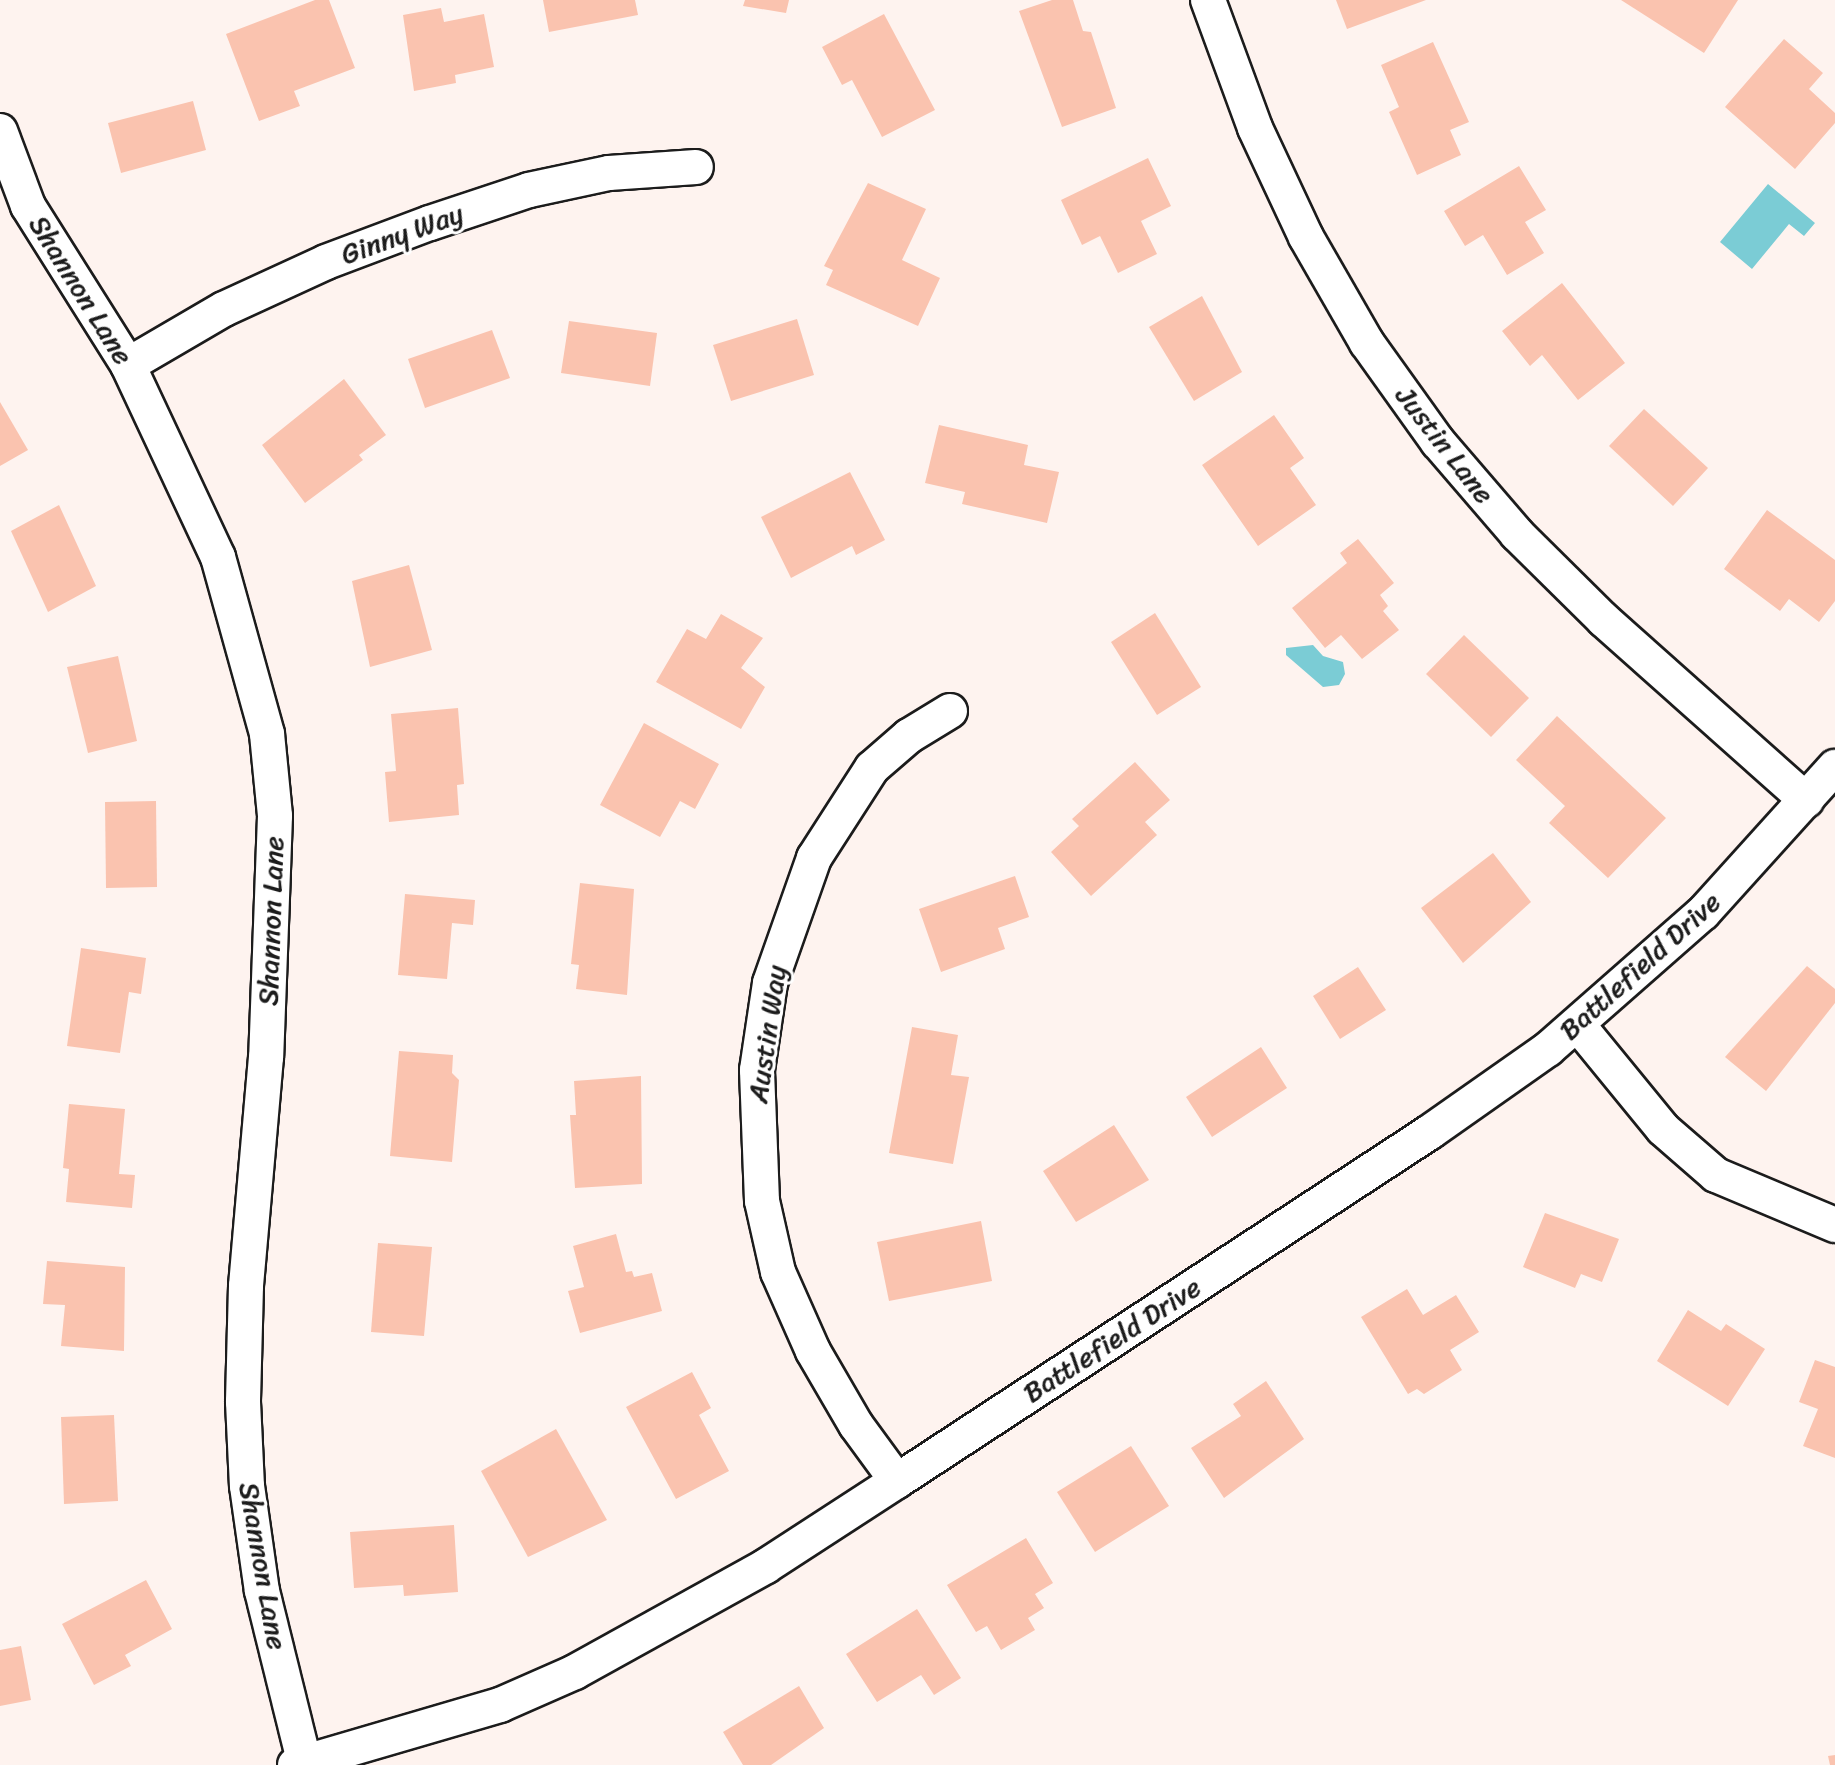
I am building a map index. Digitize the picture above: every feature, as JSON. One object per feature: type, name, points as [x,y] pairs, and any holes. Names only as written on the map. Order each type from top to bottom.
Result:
[{"type":"street","name":"Justin Lane","points":[[1208,0],[1255,128],[1306,237],[1367,343],[1438,442],[1517,534],[1604,620],[1806,800]]},
{"type":"street","name":"Shannon Lane","points":[[0,131],[28,206],[128,365],[218,557],[267,734],[273,861],[243,1402],[262,1591],[302,1764]]},
{"type":"street","name":"Ginny Way","points":[[128,365],[239,302],[326,262],[430,223],[529,190],[609,173],[696,167]]},
{"type":"street","name":"Austin Way","points":[[897,1481],[813,1351],[778,1272],[762,1201],[757,1070],[770,983],[814,858],[872,768],[909,736],[950,711]]},
{"type":"street","name":"Battlefield Drive","points":[[302,1764],[500,1705],[575,1672],[766,1566],[897,1481],[1430,1132],[1578,1025],[1703,913],[1835,767]]},
{"type":"street","points":[[1578,1025],[1663,1129],[1716,1175],[1835,1225]]},
{"type":"water","points":[[1768,184],[1815,223],[1804,236],[1789,224],[1752,269],[1720,242]]},
{"type":"water","points":[[1313,645],[1323,656],[1343,662],[1345,674],[1339,685],[1323,687],[1286,655],[1286,648]]},
{"type":"building","points":[[315,0],[329,0],[355,68],[294,91],[300,106],[259,121],[226,34]]},
{"type":"building","points":[[543,0],[635,0],[638,15],[549,32]]},
{"type":"building","points":[[745,0],[789,0],[786,13],[743,6]]},
{"type":"building","points":[[1052,0],[1073,0],[1083,31],[1091,32],[1116,108],[1062,127],[1019,11]]},
{"type":"building","points":[[1336,0],[1426,0],[1347,29]]},
{"type":"building","points":[[1621,0],[1738,0],[1704,53]]},
{"type":"building","points":[[441,8],[444,22],[484,14],[494,67],[455,75],[456,83],[414,91],[403,15]]},
{"type":"building","points":[[884,14],[935,110],[882,137],[852,80],[842,85],[822,47]]},
{"type":"building","points":[[1784,39],[1823,73],[1809,89],[1835,113],[1835,123],[1795,169],[1725,107]]},
{"type":"building","points":[[1433,42],[1469,122],[1450,130],[1461,155],[1417,175],[1389,112],[1399,107],[1381,65]]},
{"type":"building","points":[[193,101],[206,150],[121,173],[108,123]]},
{"type":"building","points":[[1148,158],[1171,206],[1141,221],[1157,254],[1118,273],[1100,236],[1082,245],[1061,200]]},
{"type":"building","points":[[1519,166],[1546,210],[1525,222],[1544,253],[1507,275],[1483,235],[1465,246],[1444,211]]},
{"type":"building","points":[[868,183],[926,209],[902,260],[940,278],[918,326],[826,285],[833,270],[824,266]]},
{"type":"building","points":[[1562,283],[1625,363],[1578,400],[1542,355],[1530,366],[1502,331]]},
{"type":"building","points":[[1202,296],[1242,372],[1194,401],[1149,327]]},
{"type":"building","points":[[797,319],[814,375],[731,401],[713,345]]},
{"type":"building","points":[[569,321],[657,333],[650,386],[561,373]]},
{"type":"building","points":[[492,330],[510,378],[425,408],[408,359]]},
{"type":"building","points":[[344,379],[386,435],[359,455],[363,460],[305,503],[262,445]]},
{"type":"building","points":[[0,402],[28,450],[0,466]]},
{"type":"building","points":[[1644,409],[1708,468],[1673,506],[1609,446]]},
{"type":"building","points":[[1274,415],[1304,458],[1290,468],[1316,505],[1258,546],[1202,465]]},
{"type":"building","points":[[939,425],[1028,445],[1024,465],[1059,472],[1047,523],[962,504],[965,492],[925,483]]},
{"type":"building","points":[[850,472],[885,540],[856,555],[852,546],[791,578],[761,517]]},
{"type":"building","points":[[59,505],[96,586],[48,612],[11,531]]},
{"type":"building","points":[[1767,510],[1835,560],[1835,601],[1819,622],[1789,599],[1780,611],[1724,569]]},
{"type":"building","points":[[1358,539],[1394,583],[1380,595],[1388,606],[1383,611],[1399,630],[1362,659],[1341,635],[1325,648],[1292,608],[1347,563],[1340,553]]},
{"type":"building","points":[[409,565],[432,650],[370,667],[352,581]]},
{"type":"building","points":[[1155,613],[1201,687],[1157,715],[1111,642]]},
{"type":"building","points":[[721,614],[763,638],[741,668],[765,687],[741,729],[656,682],[687,629],[706,639]]},
{"type":"building","points":[[1464,635],[1529,698],[1491,737],[1426,674]]},
{"type":"building","points":[[118,656],[137,741],[88,753],[67,667]]},
{"type":"building","points":[[458,708],[464,784],[457,785],[459,815],[389,822],[385,772],[396,771],[391,714]]},
{"type":"building","points":[[1557,716],[1666,818],[1608,878],[1549,823],[1565,806],[1516,760]]},
{"type":"building","points":[[644,723],[719,764],[695,809],[680,801],[660,837],[600,805]]},
{"type":"building","points":[[1135,762],[1170,800],[1145,822],[1157,835],[1091,896],[1051,852],[1079,826],[1072,819]]},
{"type":"building","points":[[156,801],[157,887],[106,888],[105,802]]},
{"type":"building","points":[[1493,853],[1531,902],[1463,963],[1421,908]]},
{"type":"building","points":[[1015,876],[1029,917],[998,928],[1005,949],[941,972],[919,909]]},
{"type":"building","points":[[580,883],[634,889],[627,995],[576,989],[579,965],[571,964]]},
{"type":"building","points":[[405,894],[475,900],[473,925],[452,923],[447,979],[398,975]]},
{"type":"building","points":[[81,948],[146,958],[141,994],[129,992],[120,1053],[67,1046]]},
{"type":"building","points":[[1807,966],[1835,989],[1835,1003],[1766,1091],[1725,1057]]},
{"type":"building","points":[[1358,967],[1386,1010],[1340,1039],[1313,996]]},
{"type":"building","points":[[912,1027],[958,1035],[951,1075],[969,1077],[953,1164],[889,1153]]},
{"type":"building","points":[[1261,1047],[1287,1088],[1212,1137],[1186,1097]]},
{"type":"building","points":[[399,1051],[453,1055],[452,1073],[459,1080],[452,1162],[390,1156]]},
{"type":"building","points":[[641,1076],[642,1184],[575,1188],[570,1115],[576,1115],[574,1081]]},
{"type":"building","points":[[69,1104],[125,1109],[119,1174],[135,1175],[132,1208],[66,1202],[69,1169],[63,1168]]},
{"type":"building","points":[[1114,1125],[1149,1180],[1076,1222],[1043,1171]]},
{"type":"building","points":[[1545,1213],[1619,1239],[1602,1282],[1581,1274],[1575,1288],[1523,1267]]},
{"type":"building","points":[[981,1221],[992,1281],[889,1301],[877,1242]]},
{"type":"building","points":[[616,1234],[626,1272],[632,1271],[634,1277],[652,1273],[662,1311],[580,1333],[568,1291],[584,1287],[573,1246]]},
{"type":"building","points":[[378,1243],[432,1247],[424,1336],[371,1332]]},
{"type":"building","points":[[47,1261],[125,1267],[124,1351],[61,1346],[65,1305],[43,1304]]},
{"type":"building","points":[[1407,1289],[1423,1315],[1456,1295],[1479,1332],[1450,1350],[1462,1370],[1424,1394],[1417,1389],[1408,1394],[1361,1317]]},
{"type":"building","points":[[1688,1310],[1721,1331],[1726,1324],[1765,1349],[1728,1406],[1657,1361]]},
{"type":"building","points":[[1815,1360],[1835,1367],[1835,1458],[1803,1446],[1818,1409],[1799,1402]]},
{"type":"building","points":[[692,1372],[711,1408],[699,1415],[729,1471],[676,1499],[626,1407]]},
{"type":"building","points":[[1266,1381],[1304,1439],[1224,1498],[1191,1448],[1241,1416],[1233,1404]]},
{"type":"building","points":[[114,1415],[118,1501],[64,1504],[61,1417]]},
{"type":"building","points":[[556,1429],[607,1520],[528,1557],[481,1471]]},
{"type":"building","points":[[1131,1446],[1169,1506],[1095,1552],[1057,1492]]},
{"type":"building","points":[[454,1525],[458,1592],[404,1596],[403,1585],[354,1588],[350,1532]]},
{"type":"building","points":[[1026,1538],[1053,1583],[1035,1594],[1044,1608],[1028,1618],[1035,1630],[1001,1650],[987,1626],[976,1632],[947,1585]]},
{"type":"building","points":[[146,1580],[172,1629],[125,1655],[131,1666],[94,1685],[62,1624]]},
{"type":"building","points":[[917,1609],[961,1678],[934,1695],[921,1675],[877,1702],[846,1654]]},
{"type":"building","points":[[21,1646],[31,1700],[0,1706],[0,1650]]},
{"type":"building","points":[[799,1686],[824,1728],[771,1765],[743,1765],[723,1732]]},
{"type":"building","points":[[1835,1755],[1835,1765],[1830,1765],[1828,1756]]}]
